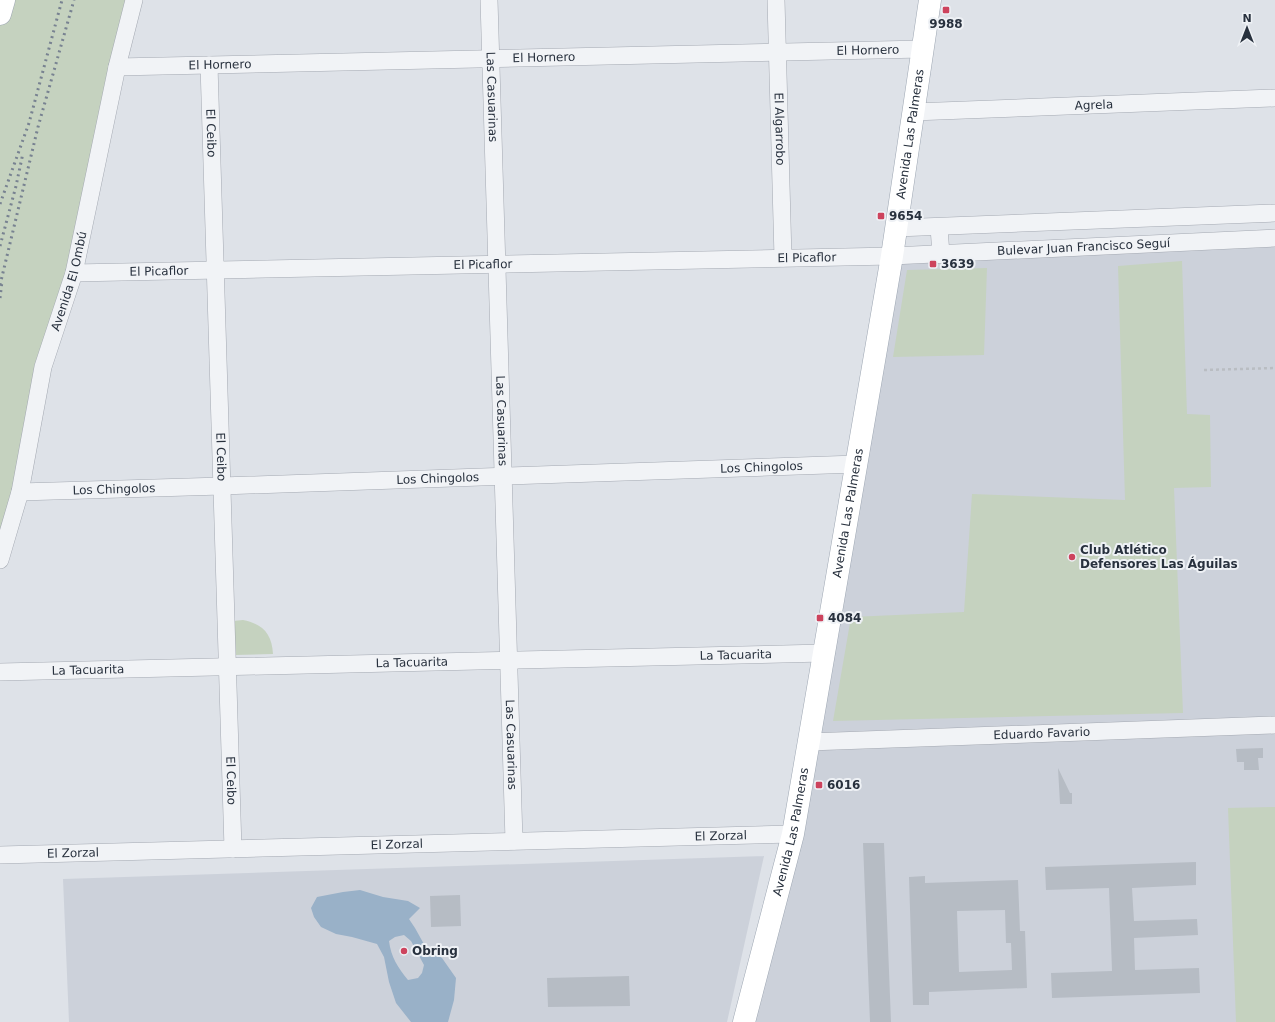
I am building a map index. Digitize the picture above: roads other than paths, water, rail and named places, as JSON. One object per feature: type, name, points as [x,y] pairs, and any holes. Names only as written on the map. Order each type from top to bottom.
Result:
[{"type":"main road","points":[[0,14],[4,0]]},
{"type":"main road","name":"Avenida Las Palmeras","points":[[744,1022],[793,834],[892,256],[930,0]]},
{"type":"street","name":"Avenida El Ombú","points":[[0,560],[20,492],[43,367],[74,273],[117,67],[134,0]]},
{"type":"street","name":"Las Casuarinas","points":[[489,0],[514,841]]},
{"type":"street","name":"El Algarrobo","points":[[776,0],[783,258]]},
{"type":"street","name":"El Hornero","points":[[117,67],[923,49]]},
{"type":"street","name":"El Ceibo","points":[[209,65],[233,849]]},
{"type":"street","name":"Agrela","points":[[913,112],[1275,98]]},
{"type":"street","points":[[896,228],[1275,213]]},
{"type":"street","points":[[939,227],[941,255]]},
{"type":"street","name":"Bulevar Juan Francisco Seguí","points":[[892,256],[941,255],[1275,238]]},
{"type":"street","name":"El Picaflor","points":[[74,273],[892,256]]},
{"type":"street","name":"Los Chingolos","points":[[20,492],[856,464]]},
{"type":"street","name":"La Tacuarita","points":[[0,672],[228,668],[824,653]]},
{"type":"street","name":"Eduardo Favario","points":[[809,742],[1275,725]]},
{"type":"street","name":"El Zorzal","points":[[0,855],[793,834]]},
{"type":"water","points":[[360,890],[383,897],[408,901],[420,908],[409,919],[425,946],[442,958],[456,978],[454,1000],[448,1022],[411,1022],[396,1003],[389,982],[384,957],[377,944],[336,934],[321,927],[314,917],[311,908],[317,897]],"holes":[[[404,935],[411,941],[424,965],[422,973],[418,978],[408,980],[401,971],[391,952],[389,941],[395,937]]]},
{"type":"railway","points":[[0,204],[29,123],[62,0]]},
{"type":"railway","points":[[0,285],[38,127],[74,0]]},
{"type":"railway","points":[[0,246],[23,153]]},
{"type":"railway","points":[[0,298],[2,281]]},
{"type":"place","name":"9988","points":[[946,10]]},
{"type":"place","name":"9654","points":[[881,216]]},
{"type":"place","name":"3639","points":[[933,264]]},
{"type":"place","name":"Club Atlético Defensores Las Águilas","points":[[1072,557]]},
{"type":"place","name":"4084","points":[[820,618]]},
{"type":"place","name":"6016","points":[[819,785]]},
{"type":"place","name":"Obring","points":[[404,951]]}]
